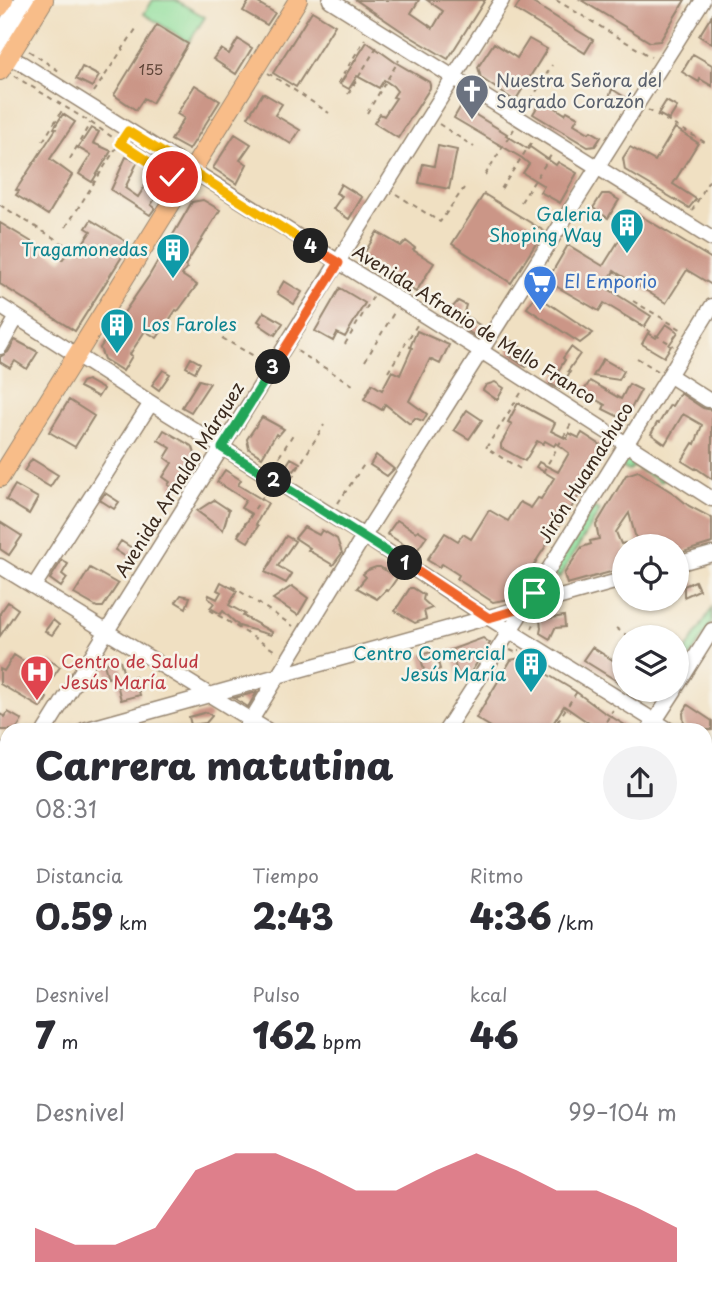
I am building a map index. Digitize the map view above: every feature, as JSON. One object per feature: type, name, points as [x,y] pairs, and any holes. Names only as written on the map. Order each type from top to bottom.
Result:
[{"type":"main road","points":[[0,7],[4,0]]},
{"type":"main road","points":[[2,60],[44,0]]},
{"type":"main road","points":[[0,478],[298,0]]},
{"type":"street","points":[[0,33],[21,0]]},
{"type":"street","points":[[2,60],[32,0]]},
{"type":"street","points":[[330,0],[712,239]]},
{"type":"street","name":"Avenida Arnaldo Márquez","points":[[50,723],[502,0]]},
{"type":"street","points":[[249,723],[364,536],[703,0]]},
{"type":"street","name":"Avenida Afranio de Mello Franco","points":[[2,60],[86,104],[124,137],[191,171],[481,351],[712,499]]},
{"type":"street","points":[[0,306],[612,695]]},
{"type":"street","name":"Jirón Huamachuco","points":[[450,723],[712,306]]},
{"type":"street","points":[[0,346],[17,317]]},
{"type":"street","points":[[668,376],[712,400]]},
{"type":"street","points":[[34,586],[151,403]]},
{"type":"street","points":[[689,561],[712,554]]},
{"type":"street","points":[[0,566],[210,695],[245,723]]},
{"type":"street","points":[[109,723],[612,583]]},
{"type":"street","points":[[689,667],[712,630]]},
{"type":"street","points":[[623,702],[649,723]]},
{"type":"street","points":[[653,723],[667,702]]},
{"type":"path","points":[[555,0],[662,64]]},
{"type":"path","points":[[86,104],[138,26]]},
{"type":"path","points":[[338,83],[379,30]]},
{"type":"path","points":[[348,94],[379,30]]},
{"type":"path","points":[[367,113],[407,48]]},
{"type":"path","points":[[2,60],[15,76],[90,122],[124,137],[172,177]]},
{"type":"path","points":[[485,175],[552,65]]},
{"type":"path","points":[[257,66],[329,113]]},
{"type":"path","points":[[637,104],[708,144]]},
{"type":"path","points":[[43,141],[64,107]]},
{"type":"path","points":[[428,117],[474,147]]},
{"type":"path","points":[[70,159],[90,122]]},
{"type":"path","points":[[501,189],[539,131]]},
{"type":"path","points":[[66,227],[124,137]]},
{"type":"path","points":[[521,202],[558,144]]},
{"type":"path","points":[[685,222],[712,175]]},
{"type":"path","points":[[386,187],[440,222],[464,188]]},
{"type":"path","points":[[0,205],[67,246]]},
{"type":"path","points":[[345,344],[379,288]]},
{"type":"path","points":[[633,301],[693,337]]},
{"type":"path","points":[[365,361],[400,302]]},
{"type":"path","points":[[621,314],[684,352]]},
{"type":"path","points":[[388,372],[422,315]]},
{"type":"path","points":[[222,338],[273,368]]},
{"type":"path","points":[[287,345],[353,386]]},
{"type":"path","points":[[636,358],[668,376]]},
{"type":"path","points":[[522,470],[486,448],[528,382]]},
{"type":"path","points":[[543,472],[578,413]]},
{"type":"path","points":[[238,534],[276,481],[324,425]]},
{"type":"path","points":[[276,481],[295,431]]},
{"type":"path","points":[[331,515],[365,463]]},
{"type":"path","points":[[232,586],[304,634]]},
{"type":"path","points":[[210,610],[289,659]]},
{"type":"path","points":[[528,636],[540,610]]},
{"type":"path","points":[[557,723],[586,678]]},
{"type":"path","points":[[605,723],[617,702]]},
{"type":"green space","points":[[153,0],[175,0],[205,17],[189,42],[144,14]]},
{"type":"green space","points":[[627,458],[637,458],[665,476],[661,482],[634,467],[628,471],[620,466]]},
{"type":"green space","points":[[594,507],[600,511],[559,578],[553,573]]},
{"type":"green space","points":[[712,608],[712,622],[689,659],[689,645]]},
{"type":"building","points":[[250,0],[275,13],[267,25],[243,11]]},
{"type":"building","points":[[356,0],[419,0],[411,13],[433,28],[443,11],[427,0],[485,0],[448,59]]},
{"type":"building","points":[[521,0],[528,0],[593,40],[585,53],[515,10]]},
{"type":"building","points":[[581,0],[685,0],[660,41],[650,42]]},
{"type":"building","points":[[312,11],[335,25],[296,87],[273,73]]},
{"type":"building","points":[[712,15],[712,44],[699,36]]},
{"type":"building","points":[[157,25],[188,44],[152,103],[144,98],[136,110],[114,95]]},
{"type":"building","points":[[238,39],[252,48],[236,74],[213,59],[221,49],[229,54]]},
{"type":"building","points":[[529,39],[547,49],[515,101],[481,78],[478,67],[494,43],[517,58]]},
{"type":"building","points":[[367,42],[430,85],[398,138],[374,123],[380,114],[384,116],[396,98],[393,97],[397,91],[393,86],[384,80],[379,88],[357,76],[349,89],[340,84]]},
{"type":"building","points":[[693,54],[712,65],[712,86],[682,72]]},
{"type":"building","points":[[82,67],[99,76],[92,87],[76,79]]},
{"type":"building","points":[[195,85],[220,101],[189,150],[171,140],[184,118],[177,114]]},
{"type":"building","points":[[612,89],[626,98],[623,107],[609,98]]},
{"type":"building","points":[[263,93],[282,104],[275,115],[300,130],[291,144],[248,117]]},
{"type":"building","points":[[542,99],[565,114],[567,111],[578,117],[574,124],[601,137],[595,146],[588,147],[533,114]]},
{"type":"building","points":[[666,101],[677,107],[669,120],[658,114]]},
{"type":"building","points":[[461,106],[528,149],[530,147],[556,165],[558,162],[577,173],[560,203],[540,192],[544,186],[523,173],[529,164],[522,158],[454,118]]},
{"type":"building","points":[[63,114],[75,122],[50,159],[72,175],[48,215],[16,195],[19,191],[16,190]]},
{"type":"building","points":[[91,128],[99,132],[93,143],[111,151],[92,182],[79,174],[91,155],[78,148]]},
{"type":"building","points":[[675,128],[698,143],[673,184],[696,199],[689,208],[625,170],[623,158],[630,147],[655,161]]},
{"type":"building","points":[[235,134],[251,144],[240,160],[247,164],[237,184],[213,168]]},
{"type":"building","points":[[438,146],[457,150],[449,189],[419,183],[423,164],[434,166]]},
{"type":"building","points":[[126,157],[138,161],[125,188],[138,197],[156,169],[169,177],[151,205],[155,208],[150,215],[111,190]]},
{"type":"building","points":[[341,184],[362,197],[349,219],[333,209],[342,196],[336,193]]},
{"type":"building","points":[[484,194],[544,231],[511,283],[452,244]]},
{"type":"building","points":[[602,194],[609,194],[619,200],[608,218],[593,208]]},
{"type":"building","points":[[203,200],[220,210],[182,275],[197,285],[157,338],[145,331],[123,371],[104,359],[100,348],[149,276],[192,202]]},
{"type":"building","points":[[636,213],[712,259],[712,285],[687,270],[666,303],[614,271],[605,287],[651,316],[644,327],[604,303],[599,311],[547,281],[568,245],[603,266]]},
{"type":"building","points":[[91,220],[130,244],[75,331],[0,284],[0,223],[62,260],[71,248],[77,252],[91,231],[86,228]]},
{"type":"building","points":[[377,232],[401,246],[406,241],[415,248],[413,250],[434,263],[416,292],[375,263],[373,266],[361,259]]},
{"type":"building","points":[[284,281],[302,292],[294,304],[277,293]]},
{"type":"building","points":[[340,288],[365,303],[345,337],[337,333],[333,341],[315,331]]},
{"type":"building","points":[[536,295],[593,333],[580,343],[527,308]]},
{"type":"building","points":[[458,301],[466,305],[463,316],[451,309]]},
{"type":"building","points":[[264,312],[283,323],[275,335],[258,321]]},
{"type":"building","points":[[466,316],[484,328],[478,338],[460,326]]},
{"type":"building","points":[[666,324],[678,332],[664,357],[642,344],[648,333],[656,338]]},
{"type":"building","points":[[417,331],[449,345],[440,364],[430,359],[409,401],[427,414],[423,421],[415,418],[410,424],[385,404],[382,410],[364,399],[372,384],[382,390],[392,371],[400,375]]},
{"type":"building","points":[[15,340],[38,352],[27,369],[15,361],[10,368],[0,362],[0,357],[8,352]]},
{"type":"building","points":[[512,341],[533,356],[526,367],[509,356],[508,347]]},
{"type":"building","points":[[571,347],[580,354],[560,389],[550,384]]},
{"type":"building","points":[[191,358],[200,363],[195,372],[186,367]]},
{"type":"building","points":[[603,359],[624,371],[619,380],[593,376]]},
{"type":"building","points":[[163,370],[170,374],[159,390],[152,385]]},
{"type":"building","points":[[87,380],[103,389],[98,397],[79,387]]},
{"type":"building","points":[[199,380],[210,383],[191,412],[182,407]]},
{"type":"building","points":[[590,381],[621,399],[629,384],[641,390],[625,420],[603,409],[605,405],[583,392]]},
{"type":"building","points":[[495,382],[504,388],[497,400],[483,390],[486,385]]},
{"type":"building","points":[[680,393],[703,408],[712,410],[712,479],[682,461],[693,443],[695,444],[702,425],[683,414],[665,444],[651,434]]},
{"type":"building","points":[[69,400],[94,416],[75,447],[49,432]]},
{"type":"building","points":[[518,403],[555,423],[551,431],[567,439],[569,433],[579,438],[582,433],[604,447],[605,453],[515,598],[493,602],[457,579],[459,575],[442,564],[439,567],[427,560],[445,533],[458,541],[463,534],[471,539],[489,510],[508,521],[520,502],[531,508],[538,498],[541,499],[554,478],[536,467],[539,462],[558,472],[569,453],[556,443],[554,446],[545,441],[543,444],[537,441],[525,461],[501,448],[512,424],[508,422]]},
{"type":"building","points":[[467,410],[482,420],[469,439],[454,430]]},
{"type":"building","points":[[262,417],[284,429],[278,436],[276,434],[262,457],[249,449],[247,439]]},
{"type":"building","points":[[164,430],[193,447],[196,458],[177,491],[168,485],[170,482],[163,477],[172,463],[165,458],[171,448],[158,440]]},
{"type":"building","points":[[376,455],[394,469],[387,476],[370,465]]},
{"type":"building","points":[[291,458],[300,463],[294,471],[286,466]]},
{"type":"building","points":[[32,459],[58,475],[50,487],[24,471]]},
{"type":"building","points":[[225,470],[241,480],[238,485],[268,503],[248,542],[238,536],[252,514],[241,508],[246,500],[217,482]]},
{"type":"building","points":[[638,471],[689,506],[712,518],[712,543],[689,550],[689,534],[635,534],[629,513],[617,534],[612,534],[612,572],[567,584],[564,574],[582,547],[599,539],[596,525],[626,475]]},
{"type":"building","points":[[15,485],[38,498],[29,514],[6,500]]},
{"type":"building","points":[[105,493],[119,502],[114,509],[100,500]]},
{"type":"building","points":[[214,500],[229,510],[223,530],[197,511]]},
{"type":"building","points":[[397,520],[427,536],[416,552],[387,534]]},
{"type":"building","points":[[0,522],[22,536],[9,555],[0,549]]},
{"type":"building","points":[[304,527],[319,535],[322,530],[337,539],[342,553],[333,565],[308,550],[310,548],[295,538]]},
{"type":"building","points":[[286,536],[295,541],[278,566],[292,574],[286,583],[265,572]]},
{"type":"building","points":[[121,541],[140,553],[134,562],[115,550]]},
{"type":"building","points":[[62,560],[68,564],[62,574],[67,578],[61,587],[50,579]]},
{"type":"building","points":[[376,567],[397,578],[388,591],[377,599],[357,588],[366,577],[363,574]]},
{"type":"building","points":[[90,568],[118,584],[103,607],[97,607],[74,594]]},
{"type":"building","points":[[695,581],[699,590],[689,595],[689,584]]},
{"type":"building","points":[[221,582],[237,591],[229,605],[272,632],[271,635],[239,626],[223,611],[221,614],[210,608],[214,603],[208,598],[209,595],[217,599],[221,592],[217,590]]},
{"type":"building","points":[[292,586],[308,598],[298,615],[273,599]]},
{"type":"building","points":[[410,588],[424,595],[423,600],[432,608],[424,611],[426,619],[415,623],[395,611]]},
{"type":"building","points":[[181,595],[190,597],[186,608],[176,602]]},
{"type":"building","points":[[8,602],[18,609],[0,636],[0,613]]},
{"type":"building","points":[[564,616],[565,627],[555,628],[550,639],[540,633],[540,620]]},
{"type":"building","points":[[53,620],[59,625],[52,635],[45,631]]},
{"type":"building","points":[[483,638],[490,643],[465,681],[459,677],[450,650]]},
{"type":"building","points":[[592,647],[612,660],[612,678],[583,660]]},
{"type":"building","points":[[435,651],[440,669],[425,674],[420,655]]},
{"type":"building","points":[[14,655],[31,666],[22,681],[35,689],[48,671],[51,661],[60,667],[41,694],[47,698],[41,708],[0,684],[0,669],[4,671]]},
{"type":"building","name":"Centro Comercial Jesús María","points":[[520,658],[622,723],[589,723],[564,706],[553,723],[484,723],[476,718],[511,660]]},
{"type":"building","points":[[120,660],[125,679],[135,677],[140,695],[121,700],[115,676],[108,678],[104,664]]},
{"type":"building","points":[[257,692],[248,707],[234,698]]},
{"type":"building","points":[[688,705],[712,723],[684,723],[683,713]]},
{"type":"building","points":[[8,712],[22,720],[20,723],[0,723],[0,714],[5,717]]},
{"type":"building","points":[[207,712],[212,716],[206,723],[190,723],[189,717]]},
{"type":"place","name":"Nuestra Señora del Sagrado Corazón","points":[[472,121]]},
{"type":"place","name":"Galeria Shoping Way","points":[[627,255]]},
{"type":"place","name":"Tragamonedas","points":[[173,280]]},
{"type":"place","name":"El Emporio","points":[[540,312]]},
{"type":"place","name":"Los Faroles","points":[[117,355]]},
{"type":"place","name":"Centro Comercial Jesús María","points":[[531,694]]},
{"type":"place","name":"Centro de Salud Jesús María","points":[[37,702]]},
{"type":"route","points":[[172,177],[120,143],[128,131],[339,263],[222,448],[489,618],[523,608],[534,593]]}]
